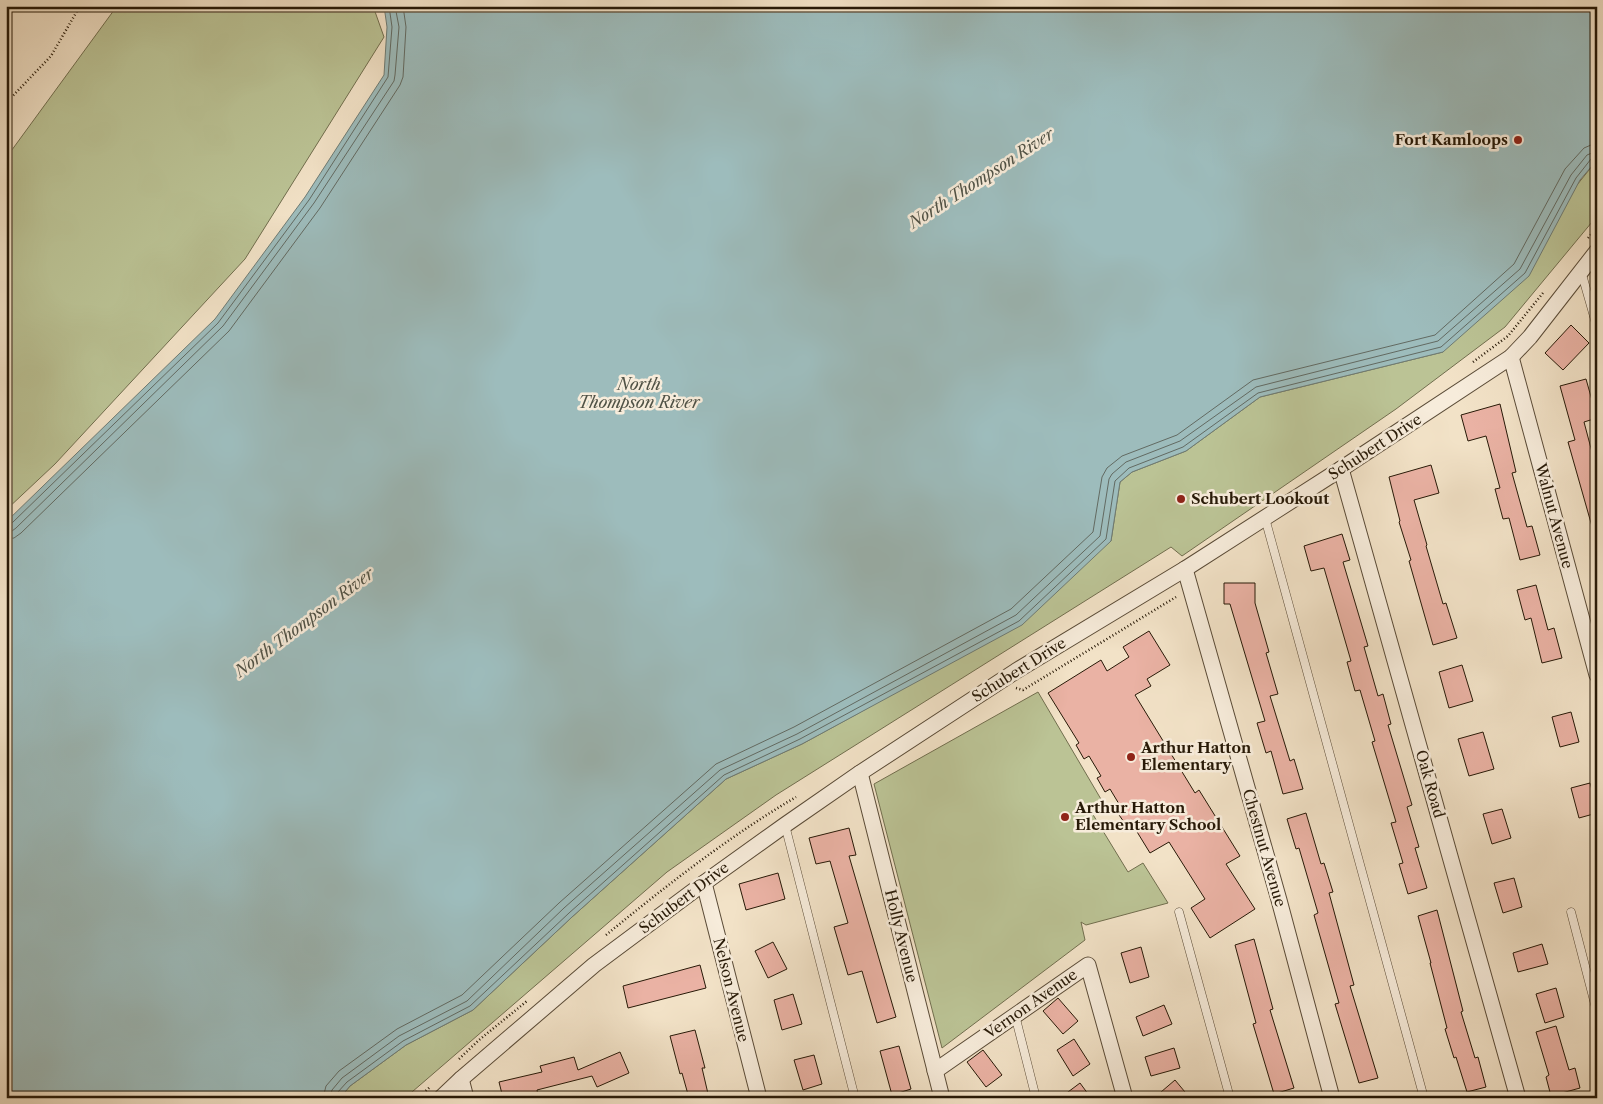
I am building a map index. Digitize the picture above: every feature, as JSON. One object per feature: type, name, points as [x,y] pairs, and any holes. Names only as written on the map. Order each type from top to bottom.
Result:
[{"type":"street","name":"Schubert Drive","points":[[441,1098],[594,965],[704,883],[860,773],[1016,671],[1185,569],[1341,470],[1510,357],[1530,337],[1597,251]]},
{"type":"street","name":"Walnut Avenue","points":[[1510,357],[1597,675]]},
{"type":"street","name":"Oak Road","points":[[1341,470],[1518,1098]]},
{"type":"street","name":"Chestnut Avenue","points":[[1185,569],[1332,1098]]},
{"type":"street","name":"Holly Avenue","points":[[860,773],[942,1098]]},
{"type":"street","name":"Nelson Avenue","points":[[704,883],[759,1098]]},
{"type":"street","name":"Vernon Avenue","points":[[935,1071],[1088,964],[1124,1098]]},
{"type":"street","points":[[461,1079],[466,1098]]},
{"type":"lane","points":[[1581,271],[1597,328]]},
{"type":"lane","points":[[1265,518],[1424,1098]]},
{"type":"lane","points":[[785,825],[855,1098]]},
{"type":"lane","points":[[1179,912],[1230,1098]]},
{"type":"lane","points":[[1571,912],[1597,1012]]},
{"type":"lane","points":[[1015,1015],[1036,1098]]},
{"type":"path","points":[[6,103],[51,56],[80,6]]},
{"type":"green space","points":[[117,6],[373,6],[384,37],[245,259],[55,464],[6,510],[6,158]]},
{"type":"green space","points":[[1597,160],[1597,216],[1505,327],[1396,409],[1182,556],[1171,547],[776,795],[667,872],[405,1098],[340,1098],[350,1086],[406,1045],[473,1010],[572,917],[726,779],[802,744],[866,709],[1111,541],[1120,482],[1132,472],[1186,451],[1260,397],[1443,352]]},
{"type":"green space","points":[[1038,692],[1105,806],[1092,813],[1128,872],[1143,863],[1168,903],[1086,925],[1081,922],[1085,940],[942,1048],[874,784]]},
{"type":"water","name":"North Thompson River","points":[[384,6],[1597,6],[1597,160],[1580,180],[1529,276],[1443,352],[1260,397],[1186,451],[1132,472],[1120,482],[1111,541],[1022,625],[802,744],[726,779],[572,917],[473,1010],[406,1045],[350,1086],[340,1098],[6,1098],[6,522],[215,319],[305,197],[384,75],[387,27]]},
{"type":"building","points":[[1571,325],[1589,343],[1563,370],[1545,353]]},
{"type":"building","points":[[1586,379],[1597,418],[1584,422],[1597,471],[1597,530],[1593,530],[1568,442],[1575,440],[1560,386]]},
{"type":"building","points":[[1500,404],[1516,472],[1512,473],[1527,527],[1532,526],[1540,555],[1520,560],[1509,518],[1503,519],[1495,489],[1500,488],[1486,436],[1468,441],[1461,415]]},
{"type":"building","points":[[1431,465],[1439,493],[1414,500],[1443,604],[1446,603],[1457,638],[1433,645],[1409,561],[1411,560],[1399,522],[1389,477]]},
{"type":"building","points":[[1342,534],[1350,560],[1343,562],[1368,646],[1364,647],[1378,696],[1383,694],[1391,724],[1388,725],[1412,805],[1407,807],[1419,847],[1415,848],[1427,888],[1408,894],[1399,864],[1403,863],[1391,823],[1396,822],[1372,742],[1375,741],[1360,690],[1355,691],[1347,662],[1351,661],[1324,568],[1311,571],[1304,546]]},
{"type":"building","points":[[1224,583],[1255,583],[1255,603],[1269,652],[1266,653],[1278,694],[1270,696],[1290,761],[1294,759],[1303,789],[1283,794],[1271,751],[1266,753],[1257,723],[1265,721],[1230,604],[1224,604]]},
{"type":"building","points":[[1536,585],[1548,630],[1554,628],[1562,658],[1542,663],[1531,618],[1525,620],[1517,590]]},
{"type":"building","name":"Arthur Hatton Elementary","points":[[1149,631],[1170,665],[1147,679],[1151,686],[1135,695],[1195,793],[1199,790],[1240,856],[1226,864],[1255,909],[1210,938],[1191,908],[1205,899],[1169,842],[1150,853],[1131,822],[1126,825],[1117,812],[1122,809],[1110,789],[1105,792],[1097,778],[1101,776],[1089,756],[1084,759],[1076,745],[1079,743],[1048,693],[1101,660],[1107,671],[1129,657],[1123,647]]},
{"type":"building","points":[[1462,665],[1473,701],[1449,708],[1439,672]]},
{"type":"building","points":[[1571,712],[1579,742],[1560,747],[1552,717]]},
{"type":"building","points":[[1483,732],[1494,769],[1469,776],[1458,739]]},
{"type":"building","points":[[1590,783],[1597,813],[1579,818],[1571,788]]},
{"type":"building","points":[[1502,809],[1511,838],[1492,844],[1483,814]]},
{"type":"building","points":[[1306,813],[1321,864],[1324,863],[1333,892],[1329,893],[1354,985],[1350,986],[1378,1078],[1359,1083],[1335,1004],[1339,1003],[1314,915],[1318,913],[1299,848],[1296,849],[1287,819]]},
{"type":"building","points":[[849,828],[856,855],[849,856],[896,1017],[877,1023],[862,971],[848,975],[834,927],[848,923],[830,861],[816,864],[809,838]]},
{"type":"building","points":[[778,873],[785,899],[746,910],[739,884]]},
{"type":"building","points":[[1514,878],[1522,907],[1503,913],[1494,883]]},
{"type":"building","points":[[1437,910],[1463,1011],[1461,1012],[1475,1058],[1478,1057],[1486,1087],[1467,1092],[1445,1029],[1447,1028],[1418,916]]},
{"type":"building","points":[[1254,939],[1273,1009],[1270,1010],[1294,1088],[1274,1094],[1253,1024],[1256,1023],[1235,945]]},
{"type":"building","points":[[773,942],[787,969],[768,978],[755,951]]},
{"type":"building","points":[[1542,944],[1548,964],[1518,972],[1513,953]]},
{"type":"building","points":[[1141,947],[1149,977],[1130,983],[1121,953]]},
{"type":"building","points":[[700,965],[706,988],[628,1008],[623,986]]},
{"type":"building","points":[[1556,988],[1564,1017],[1545,1023],[1536,994]]},
{"type":"building","points":[[793,994],[802,1024],[782,1030],[774,1000]]},
{"type":"building","points":[[1058,998],[1078,1021],[1063,1034],[1043,1011]]},
{"type":"building","points":[[1164,1005],[1172,1024],[1143,1036],[1136,1017]]},
{"type":"building","points":[[1556,1026],[1569,1070],[1575,1068],[1580,1088],[1551,1096],[1546,1077],[1549,1075],[1536,1032]]},
{"type":"building","points":[[695,1030],[705,1068],[702,1068],[709,1098],[689,1098],[682,1073],[680,1074],[670,1036]]},
{"type":"building","points":[[1074,1039],[1090,1064],[1073,1076],[1057,1050]]},
{"type":"building","points":[[899,1046],[911,1089],[892,1095],[880,1051]]},
{"type":"building","points":[[1174,1048],[1180,1068],[1151,1076],[1145,1057]]},
{"type":"building","points":[[983,1050],[1002,1075],[986,1087],[967,1062]]},
{"type":"building","points":[[620,1052],[629,1073],[597,1087],[592,1076],[537,1090],[538,1096],[531,1098],[503,1098],[499,1082],[542,1072],[540,1066],[574,1057],[578,1070]]},
{"type":"building","points":[[814,1055],[822,1084],[803,1090],[794,1060]]},
{"type":"building","points":[[1175,1080],[1190,1098],[1154,1098]]},
{"type":"building","points":[[1080,1083],[1091,1098],[1060,1098]]},
{"type":"place","name":"Fort Kamloops","points":[[1518,140]]},
{"type":"place","name":"Schubert Lookout","points":[[1181,499]]},
{"type":"place","name":"Arthur Hatton Elementary","points":[[1131,757]]},
{"type":"place","name":"Arthur Hatton Elementary School","points":[[1065,817]]}]
